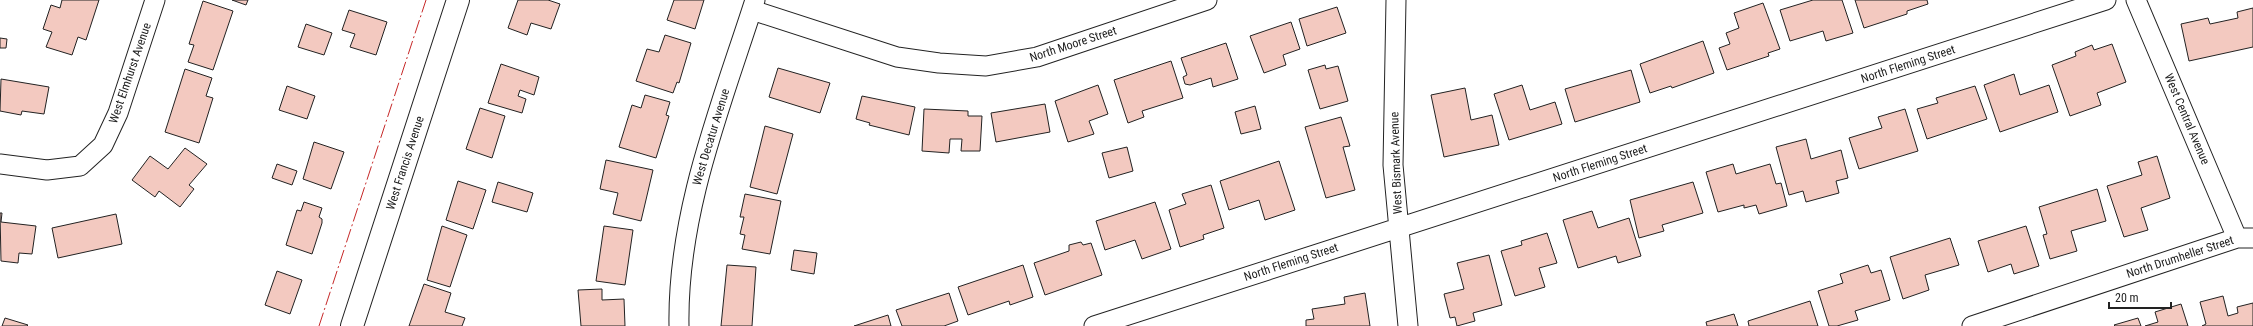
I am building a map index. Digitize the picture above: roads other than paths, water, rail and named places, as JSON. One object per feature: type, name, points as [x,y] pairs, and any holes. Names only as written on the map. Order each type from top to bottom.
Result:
[{"type":"main road","name":"West Francis Avenue","points":[[352,326],[458,0]]},
{"type":"street","name":"West Elmhurst Avenue","points":[[0,164],[47,170],[80,166],[103,145],[118,113],[155,0]]},
{"type":"street","name":"North Moore Street","points":[[753,5],[897,56],[939,63],[986,66],[1037,57],[1207,0]]},
{"type":"street","name":"West Bismark Avenue","points":[[1396,0],[1393,165],[1408,326]]},
{"type":"street","name":"North Fleming Street","points":[[1094,326],[2106,0]]},
{"type":"street","name":"West Central Avenue","points":[[2136,0],[2245,238]]},
{"type":"street","name":"West Decatur Avenue","points":[[679,326],[684,245],[700,167],[753,5]]},
{"type":"street","name":"North Drumheller Street","points":[[1972,326],[2245,238]]}]
